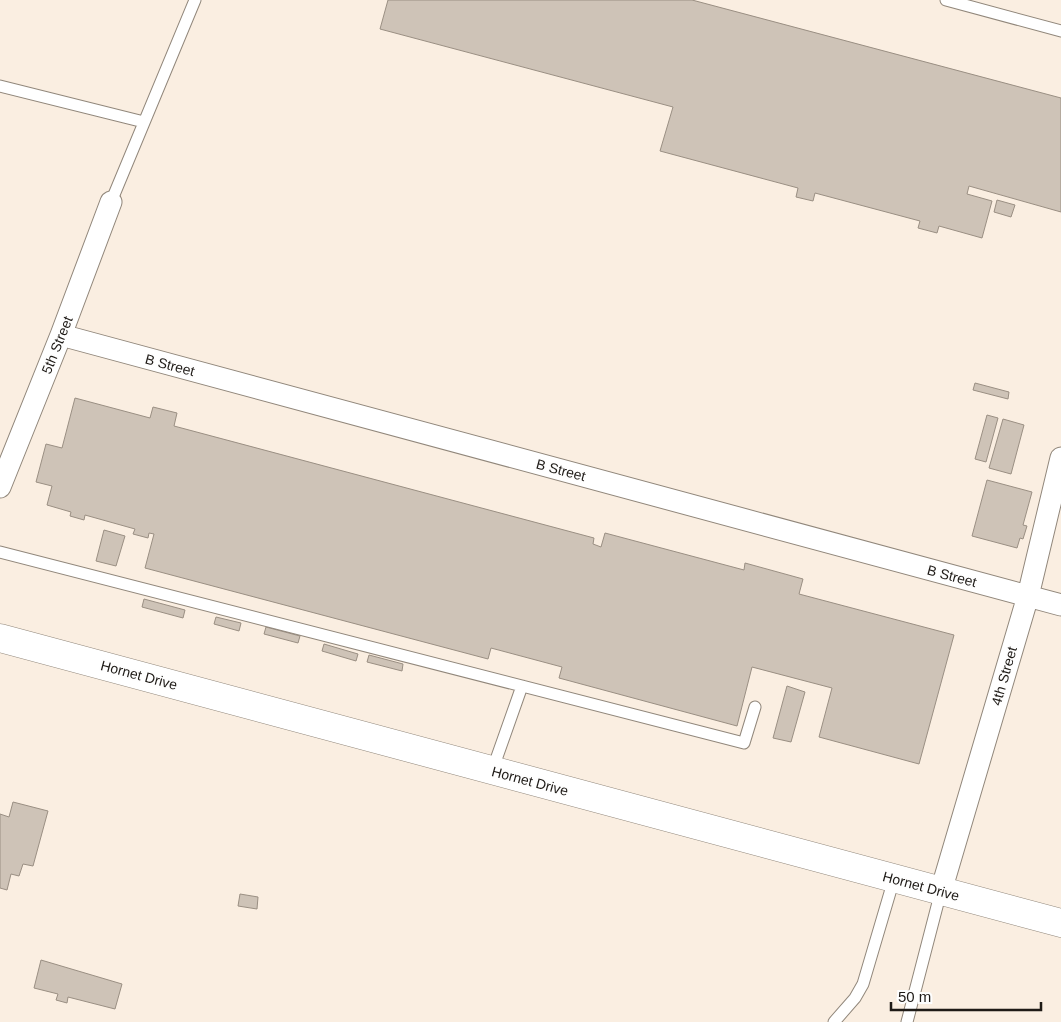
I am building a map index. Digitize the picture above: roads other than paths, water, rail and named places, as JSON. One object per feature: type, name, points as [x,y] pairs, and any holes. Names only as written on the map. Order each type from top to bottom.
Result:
[{"type":"main road","name":"Hornet Drive","points":[[0,638],[1061,923]]},
{"type":"street","name":"5th Street","points":[[0,487],[61,335],[111,202]]},
{"type":"street","name":"B Street","points":[[61,335],[1061,605]]},
{"type":"street","name":"4th Street","points":[[941,891],[1028,596],[1061,458]]},
{"type":"lane","points":[[111,202],[195,0]]},
{"type":"lane","points":[[946,0],[1061,31]]},
{"type":"lane","points":[[0,86],[144,122]]},
{"type":"lane","points":[[0,552],[744,743],[755,707]]},
{"type":"lane","points":[[492,771],[522,686]]},
{"type":"lane","points":[[834,1022],[855,998],[863,984],[894,878]]},
{"type":"lane","points":[[907,1022],[941,891]]}]
